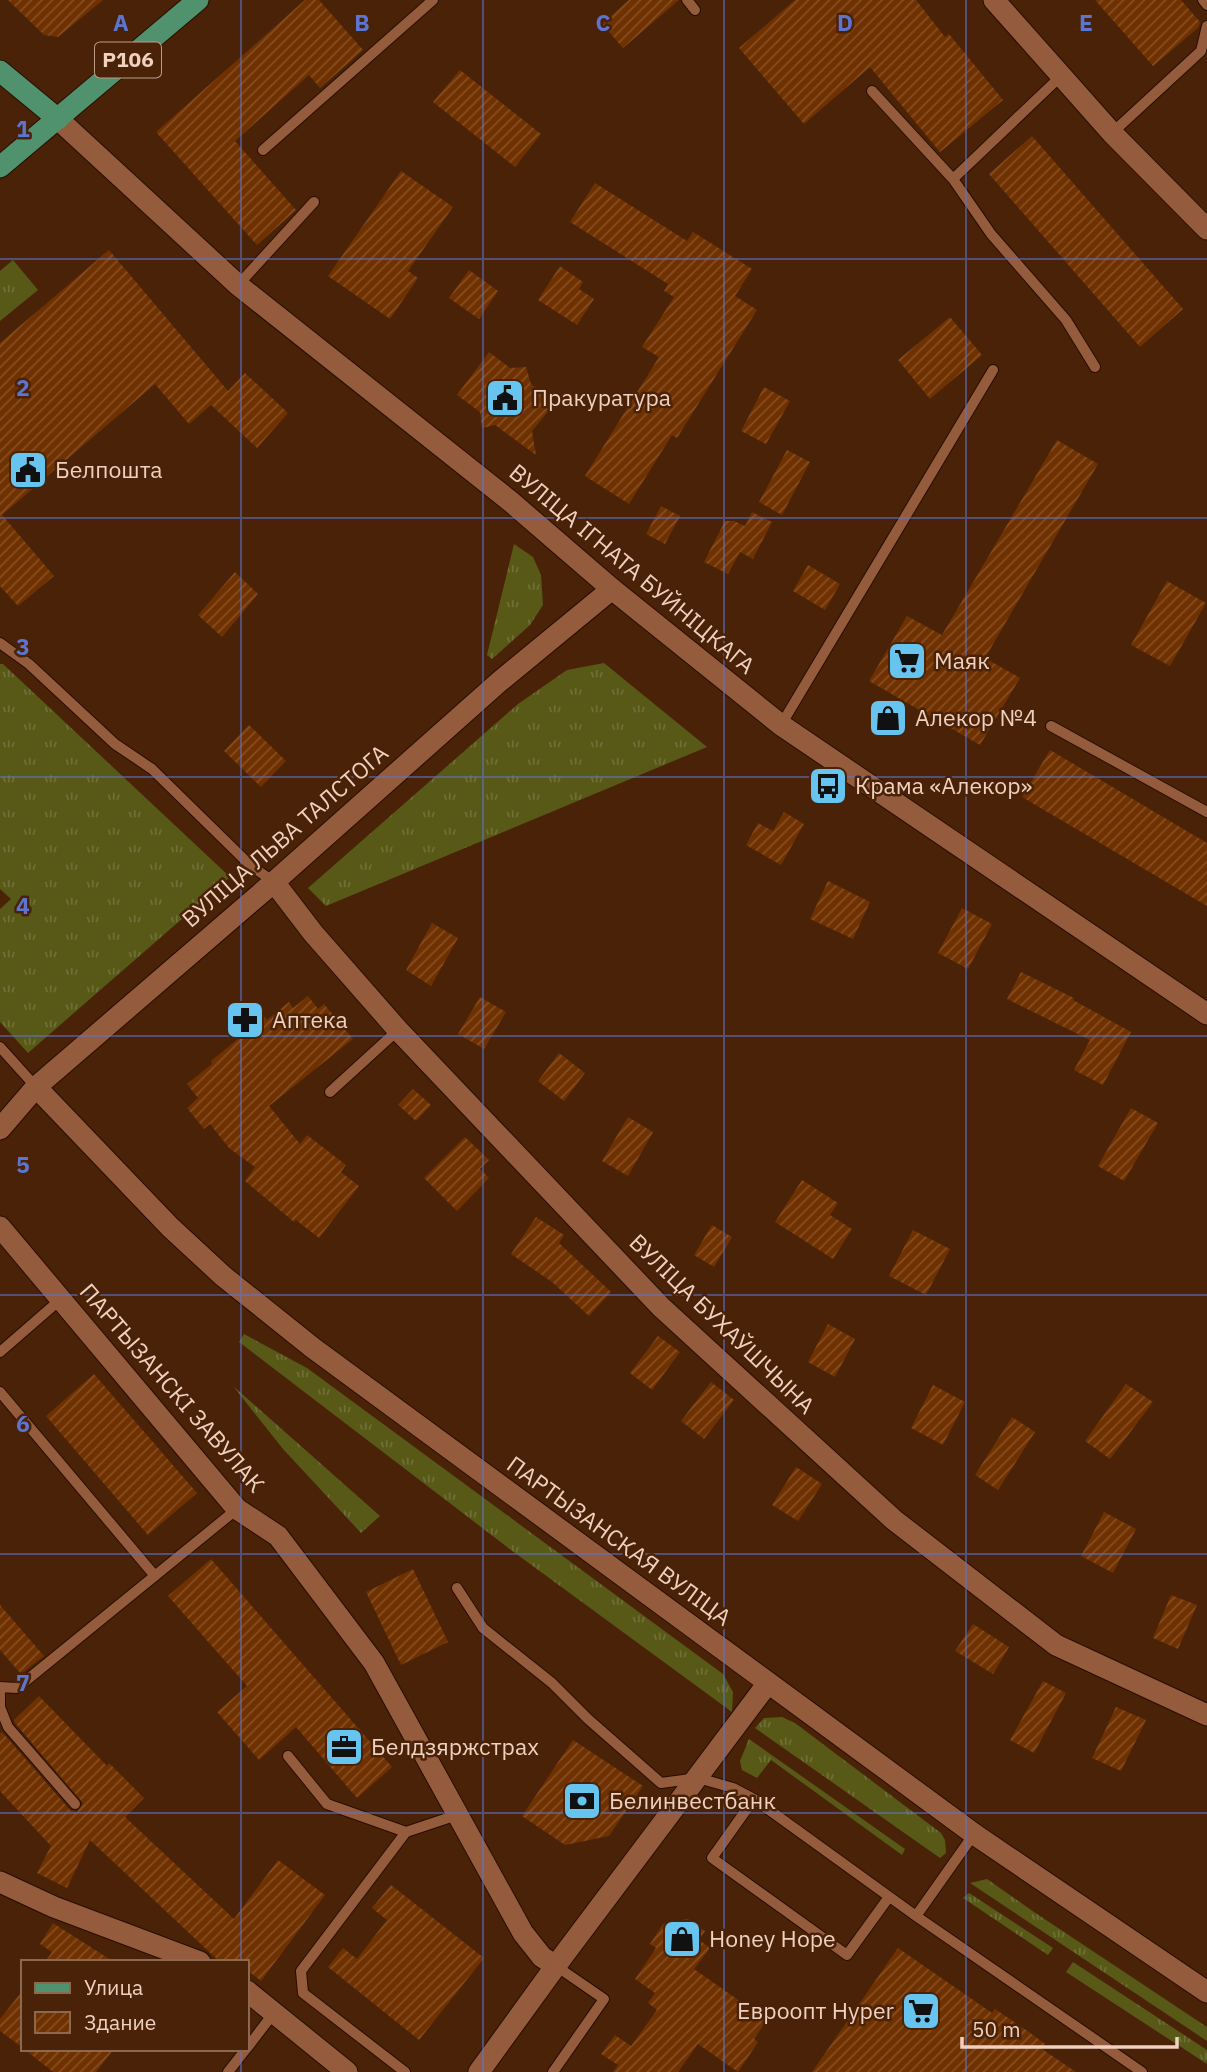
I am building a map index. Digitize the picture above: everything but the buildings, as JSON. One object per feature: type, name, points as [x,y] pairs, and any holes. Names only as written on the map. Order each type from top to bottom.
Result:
[{"type":"main road","name":"Р106","points":[[0,167],[198,0]]},
{"type":"main road","points":[[0,71],[58,120]]},
{"type":"street","points":[[994,0],[1112,133],[1207,229]]},
{"type":"street","name":"ВУЛІЦА ІГНАТА БУЙНІЦКАГА","points":[[58,120],[238,285],[510,501],[612,589],[781,724],[1207,1014]]},
{"type":"street","name":"ВУЛІЦА ЛЬВА ТАЛСТОГА","points":[[0,1129],[36,1087],[274,882],[499,682],[612,589]]},
{"type":"street","name":"ВУЛІЦА БУХАЎШЧЫНА","points":[[274,882],[313,933],[398,1030],[662,1307],[894,1520],[1056,1646],[1207,1715]]},
{"type":"street","name":"ПАРТЫЗАНСКАЯ ВУЛІЦА","points":[[36,1087],[170,1227],[223,1276],[313,1348],[974,1834],[1207,1992]]},
{"type":"street","name":"ПАРТЫЗАНСКІ ЗАВУЛАК","points":[[0,1227],[237,1509],[278,1536],[374,1663],[523,1933],[542,1957],[556,1966]]},
{"type":"street","points":[[479,2072],[768,1683]]},
{"type":"street","points":[[0,1882],[54,1907],[195,1960]]},
{"type":"street","points":[[248,1992],[347,2072]]},
{"type":"lane","points":[[262,150],[433,0]]},
{"type":"lane","points":[[687,0],[695,10]]},
{"type":"lane","points":[[1203,0],[1207,5]]},
{"type":"lane","points":[[1112,133],[1201,51],[1207,26]]},
{"type":"lane","points":[[953,179],[1061,76]]},
{"type":"lane","points":[[872,91],[953,179],[991,234],[1066,320],[1095,367]]},
{"type":"lane","points":[[238,285],[314,202]]},
{"type":"lane","points":[[781,724],[993,370]]},
{"type":"lane","points":[[0,643],[29,664],[115,744],[152,769],[250,865],[274,882]]},
{"type":"lane","points":[[1051,726],[1207,812]]},
{"type":"lane","points":[[330,1093],[398,1030]]},
{"type":"lane","points":[[0,1047],[36,1087]]},
{"type":"lane","points":[[0,1352],[61,1299]]},
{"type":"lane","points":[[0,1392],[155,1576]]},
{"type":"lane","points":[[75,1804],[8,1727],[0,1707],[0,1687],[16,1688],[237,1509]]},
{"type":"lane","points":[[457,1588],[483,1628],[552,1683],[588,1719],[661,1783],[698,1778],[733,1788],[754,1799],[916,1916],[1142,2072]]},
{"type":"lane","points":[[289,1756],[327,1804],[407,1832]]},
{"type":"lane","points":[[754,1799],[712,1858],[847,1955],[889,1897]]},
{"type":"lane","points":[[405,2072],[303,1993],[301,1971],[407,1832],[457,1815]]},
{"type":"lane","points":[[916,1916],[974,1834]]},
{"type":"lane","points":[[553,2072],[604,1999],[556,1966]]},
{"type":"lane","points":[[248,2046],[273,2014]]},
{"type":"lane","points":[[228,2072],[244,2051]]},
{"type":"green space","points":[[13,260],[38,290],[0,321],[0,271]]},
{"type":"green space","points":[[514,544],[533,557],[541,575],[543,605],[530,625],[492,659],[487,655]]},
{"type":"green space","points":[[604,663],[707,747],[326,906],[308,888],[518,704],[567,670]]},
{"type":"green space","points":[[0,664],[230,877],[28,1053],[0,1022],[0,909],[11,899],[0,889]]},
{"type":"green space","points":[[244,1334],[307,1368],[723,1674],[733,1692],[732,1712],[515,1553],[239,1342]]},
{"type":"green space","points":[[233,1386],[380,1516],[361,1533],[283,1449]]},
{"type":"green space","points":[[782,1717],[795,1723],[941,1833],[945,1840],[946,1853],[940,1858],[755,1728],[764,1718]]},
{"type":"green space","points":[[749,1739],[905,1849],[902,1855],[771,1760],[757,1778],[742,1770],[740,1761]]},
{"type":"green space","points":[[987,1879],[1207,2027],[1207,2041],[970,1883]]},
{"type":"green space","points":[[969,1893],[1053,1948],[1048,1955],[963,1898]]},
{"type":"green space","points":[[1073,1962],[1207,2050],[1207,2064],[1066,1972]]},
{"type":"place","name":"Пракуратура","points":[[505,398]]},
{"type":"place","name":"Белпошта","points":[[28,470]]},
{"type":"place","name":"Маяк","points":[[907,661]]},
{"type":"place","name":"Алекор №4","points":[[888,718]]},
{"type":"place","name":"Крама «Алекор»","points":[[828,786]]},
{"type":"place","name":"Аптека","points":[[245,1020]]},
{"type":"place","name":"Белдзяржстрах","points":[[344,1747]]},
{"type":"place","name":"Белинвестбанк","points":[[582,1801]]},
{"type":"place","name":"Honey Hope","points":[[682,1939]]},
{"type":"place","name":"Евроопт Hyper","points":[[921,2011]]}]
